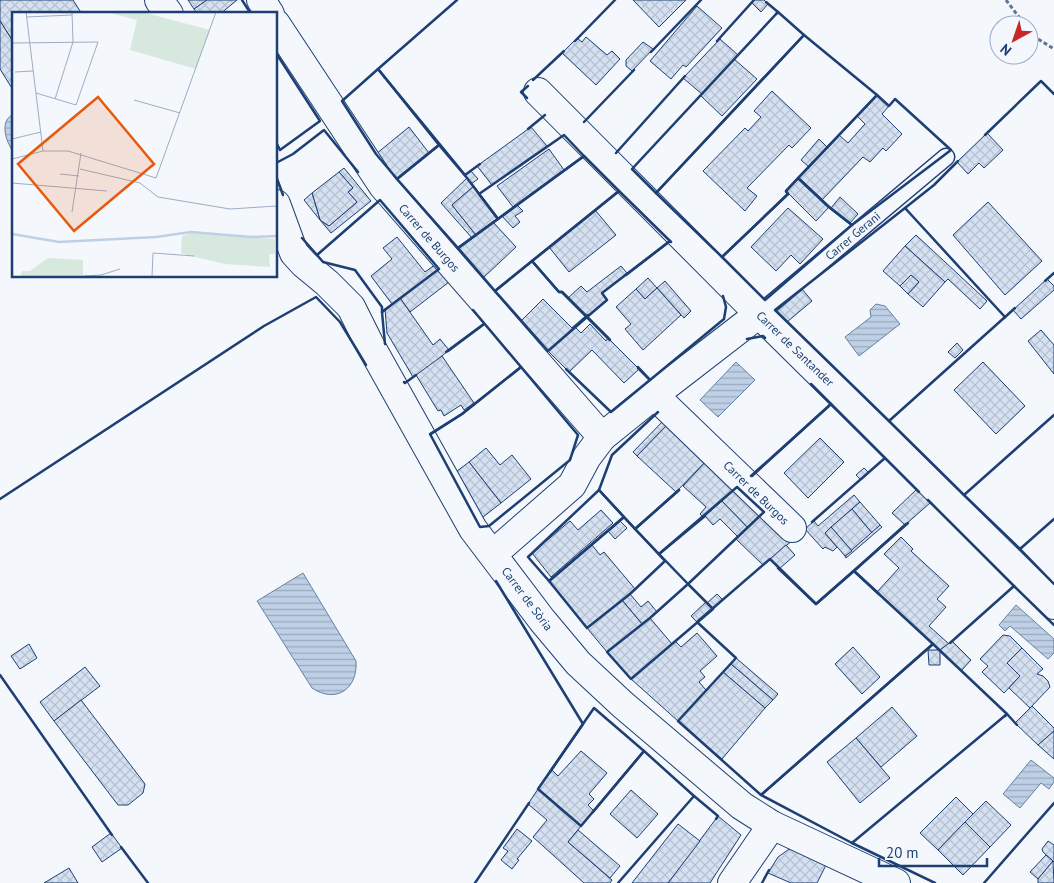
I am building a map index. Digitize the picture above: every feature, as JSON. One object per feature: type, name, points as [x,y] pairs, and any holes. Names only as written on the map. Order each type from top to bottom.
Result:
[{"type":"street","points":[[159,0],[168,12]]},
{"type":"street","points":[[261,0],[269,12]]},
{"type":"street","name":"Carrer de Burgos","points":[[278,27],[383,186],[602,437]]},
{"type":"street","name":"Carrer de Santander","points":[[538,92],[759,314],[1054,605]]},
{"type":"street","name":"Carrer de Sòria","points":[[278,209],[294,253],[351,307],[473,530],[542,620],[578,663],[622,704],[742,806],[772,825],[896,883]]},
{"type":"street","points":[[493,554],[572,485],[587,457],[602,437],[759,314]]},
{"type":"street","name":"Carrer de Burgos","points":[[654,395],[792,528]]},
{"type":"street","points":[[732,883],[772,825]]},
{"type":"lane","name":"Carrer Gerani","points":[[759,314],[946,157]]},
{"type":"path","points":[[1006,0],[1017,15]]},
{"type":"path","points":[[1039,40],[1054,50]]},
{"type":"water","points":[[12,115],[12,150],[5,132],[8,118]]},
{"type":"water","points":[[876,304],[885,306],[900,324],[859,356],[845,337],[871,317],[870,310]]},
{"type":"water","points":[[736,362],[755,380],[718,417],[700,400]]},
{"type":"water","points":[[303,573],[356,661],[356,671],[349,686],[337,694],[321,693],[312,688],[257,601]]},
{"type":"water","points":[[1016,605],[1054,639],[1054,653],[1048,659],[1010,626],[1005,631],[999,625]]},
{"type":"water","points":[[1031,760],[1054,778],[1054,782],[1049,789],[1041,783],[1020,808],[1003,794]]},
{"type":"building","points":[[0,0],[73,0],[81,12],[12,12],[12,40],[0,21]]},
{"type":"building","points":[[188,0],[207,0],[194,9]]},
{"type":"building","points":[[207,0],[237,0],[222,12],[196,12],[194,9]]},
{"type":"building","points":[[633,0],[686,0],[659,27]]},
{"type":"building","points":[[754,0],[764,0],[768,4],[761,12],[752,3]]},
{"type":"building","points":[[697,6],[722,28],[686,67],[683,65],[671,79],[650,61]]},
{"type":"building","points":[[0,21],[12,40],[12,88],[0,69]]},
{"type":"building","points":[[586,37],[607,55],[612,51],[620,59],[596,85],[562,53],[577,38],[582,42]]},
{"type":"building","points":[[720,39],[738,55],[702,94],[683,78]]},
{"type":"building","points":[[643,42],[653,49],[632,71],[626,66],[626,60]]},
{"type":"building","points":[[734,59],[757,79],[722,116],[701,96]]},
{"type":"building","points":[[772,91],[811,128],[792,148],[789,145],[747,188],[757,196],[745,211],[703,171],[745,128],[748,131],[761,117],[754,111]]},
{"type":"building","points":[[877,95],[889,106],[882,114],[902,134],[886,151],[883,148],[870,162],[863,157],[822,200],[798,178],[839,135],[848,143],[865,124],[857,116]]},
{"type":"building","points":[[409,127],[429,153],[397,179],[376,154]]},
{"type":"building","points":[[531,127],[547,146],[492,185],[477,166]]},
{"type":"building","points":[[987,133],[1003,150],[984,168],[979,163],[968,174],[957,162]]},
{"type":"building","points":[[819,139],[827,147],[809,167],[801,160]]},
{"type":"building","points":[[549,149],[564,170],[513,207],[497,186]]},
{"type":"building","points":[[344,168],[371,201],[331,233],[320,220],[329,226],[357,202],[348,192],[353,188],[339,172]]},
{"type":"building","points":[[471,171],[478,179],[471,184],[465,175]]},
{"type":"building","points":[[339,172],[353,188],[348,192],[357,202],[329,226],[320,220],[312,193]]},
{"type":"building","points":[[467,178],[474,186],[452,205],[476,235],[472,238],[441,203]]},
{"type":"building","points":[[798,178],[829,207],[816,221],[786,191]]},
{"type":"building","points":[[474,186],[498,219],[476,235],[452,205]]},
{"type":"building","points":[[312,193],[320,220],[304,200]]},
{"type":"building","points":[[840,197],[858,214],[850,223],[831,208]]},
{"type":"building","points":[[988,202],[1042,261],[1005,295],[953,235]]},
{"type":"building","points":[[517,205],[523,211],[515,216],[520,222],[513,228],[502,216]]},
{"type":"building","points":[[788,208],[823,239],[800,264],[791,255],[776,271],[751,247]]},
{"type":"building","points":[[595,210],[616,235],[569,272],[549,247]]},
{"type":"building","points":[[493,222],[516,247],[483,278],[458,248]]},
{"type":"building","points":[[916,235],[987,301],[980,309],[948,279],[945,282],[905,246]]},
{"type":"building","points":[[397,237],[425,272],[436,264],[439,269],[392,304],[371,276],[392,259],[383,248]]},
{"type":"building","points":[[905,246],[945,282],[923,307],[908,294],[919,282],[911,275],[900,286],[883,271]]},
{"type":"building","points":[[621,266],[627,273],[602,293],[607,300],[587,317],[568,298],[581,286],[587,292]]},
{"type":"building","points":[[439,269],[449,282],[410,312],[400,298]]},
{"type":"building","points":[[911,275],[919,282],[908,294],[900,286]]},
{"type":"building","points":[[648,278],[657,288],[645,299],[636,289]]},
{"type":"building","points":[[1047,279],[1054,286],[1054,290],[1021,319],[1013,310]]},
{"type":"building","points":[[665,281],[691,311],[684,318],[657,288]]},
{"type":"building","points":[[657,288],[681,315],[643,350],[625,329],[631,324],[616,307],[636,289],[645,299]]},
{"type":"building","points":[[802,289],[812,301],[787,322],[775,310]]},
{"type":"building","points":[[400,298],[433,345],[440,339],[449,350],[423,372],[413,377],[387,333],[385,309]]},
{"type":"building","points":[[543,299],[573,329],[548,351],[520,322]]},
{"type":"building","points":[[590,324],[606,341],[608,338],[639,369],[624,383],[592,350],[569,372],[548,351],[575,327],[581,333]]},
{"type":"building","points":[[1041,330],[1054,345],[1054,374],[1028,341]]},
{"type":"building","points":[[957,343],[963,350],[955,358],[948,352]]},
{"type":"building","points":[[442,356],[474,403],[464,410],[461,405],[444,416],[441,410],[438,411],[416,375]]},
{"type":"building","points":[[983,362],[1025,406],[996,434],[954,390]]},
{"type":"building","points":[[665,419],[669,423],[637,456],[633,452]]},
{"type":"building","points":[[669,423],[708,459],[676,492],[637,456]]},
{"type":"building","points":[[820,438],[844,462],[808,498],[784,473]]},
{"type":"building","points":[[486,448],[500,465],[512,455],[531,479],[501,503],[469,462]]},
{"type":"building","points":[[708,459],[737,487],[703,517],[700,514],[706,507],[683,486]]},
{"type":"building","points":[[469,462],[501,503],[478,521],[452,475]]},
{"type":"building","points":[[864,468],[869,473],[861,480],[856,475]]},
{"type":"building","points":[[737,487],[764,512],[748,528],[722,501]]},
{"type":"building","points":[[917,489],[930,503],[905,525],[892,513]]},
{"type":"building","points":[[854,495],[860,502],[825,533],[837,547],[833,551],[825,547],[823,549],[805,529],[814,521],[818,526]]},
{"type":"building","points":[[722,501],[748,528],[738,537],[720,519],[713,525],[705,516]]},
{"type":"building","points":[[860,502],[880,525],[872,533],[852,509]]},
{"type":"building","points":[[852,509],[872,533],[852,551],[831,527]]},
{"type":"building","points":[[601,510],[613,523],[551,577],[532,553],[570,521],[578,530]]},
{"type":"building","points":[[764,512],[793,540],[763,565],[736,539]]},
{"type":"building","points":[[620,521],[627,528],[615,539],[608,531]]},
{"type":"building","points":[[880,525],[882,527],[846,558],[845,556]]},
{"type":"building","points":[[831,527],[852,551],[845,556],[825,533]]},
{"type":"building","points":[[901,537],[913,549],[911,551],[949,586],[937,599],[946,607],[929,626],[949,644],[940,650],[877,592],[899,568],[884,554]]},
{"type":"building","points":[[592,545],[600,555],[604,552],[635,589],[587,628],[549,581]]},
{"type":"building","points":[[786,545],[795,555],[779,569],[770,559]]},
{"type":"building","points":[[630,594],[641,607],[648,601],[657,612],[642,624],[622,600]]},
{"type":"building","points":[[717,594],[723,600],[713,609],[707,603]]},
{"type":"building","points":[[622,600],[642,624],[607,652],[587,628]]},
{"type":"building","points":[[706,602],[713,609],[697,622],[691,616]]},
{"type":"building","points":[[650,618],[672,644],[631,679],[607,652]]},
{"type":"building","points":[[697,633],[717,656],[700,671],[705,677],[699,682],[706,690],[678,721],[631,679],[675,641],[681,647]]},
{"type":"building","points":[[1003,635],[1010,636],[1022,648],[1007,663],[1020,676],[1004,693],[982,672],[988,666],[980,659]]},
{"type":"building","points":[[952,641],[971,660],[961,671],[940,650]]},
{"type":"building","points":[[29,644],[37,658],[20,669],[11,656]]},
{"type":"building","points":[[853,647],[880,677],[862,694],[835,664]]},
{"type":"building","points":[[1022,648],[1043,669],[1037,674],[1043,676],[1048,681],[1050,687],[1030,708],[1009,688],[1020,676],[1007,663]]},
{"type":"building","points":[[928,650],[940,650],[940,665],[929,665]]},
{"type":"building","points":[[736,658],[778,694],[773,700],[731,664]]},
{"type":"building","points":[[731,664],[773,700],[765,708],[723,672]]},
{"type":"building","points":[[85,667],[100,686],[54,721],[40,702]]},
{"type":"building","points":[[723,672],[765,708],[722,759],[678,721]]},
{"type":"building","points":[[81,700],[145,784],[143,793],[128,805],[118,805],[54,721]]},
{"type":"building","points":[[1032,706],[1054,728],[1054,731],[1038,745],[1015,723]]},
{"type":"building","points":[[892,707],[917,736],[881,767],[856,738]]},
{"type":"building","points":[[1054,731],[1054,759],[1038,745]]},
{"type":"building","points":[[856,738],[890,778],[860,803],[827,762]]},
{"type":"building","points":[[581,751],[607,773],[589,794],[594,799],[588,805],[594,811],[581,826],[538,789],[552,770],[558,776]]},
{"type":"building","points":[[538,789],[581,826],[568,842],[612,880],[610,883],[584,883],[533,837],[547,820],[528,804]]},
{"type":"building","points":[[631,790],[658,814],[637,838],[610,814]]},
{"type":"building","points":[[956,797],[973,814],[938,850],[920,833]]},
{"type":"building","points":[[986,801],[1011,825],[990,847],[965,822]]},
{"type":"building","points":[[718,816],[741,835],[710,883],[668,883]]},
{"type":"building","points":[[965,822],[990,847],[963,875],[938,850]]},
{"type":"building","points":[[678,824],[700,841],[668,883],[632,883]]},
{"type":"building","points":[[517,829],[532,841],[517,859],[519,860],[512,869],[501,860],[508,851],[503,848]]},
{"type":"building","points":[[578,830],[620,866],[610,878],[568,842]]},
{"type":"building","points":[[111,833],[122,848],[102,862],[92,847]]},
{"type":"building","points":[[1048,841],[1054,845],[1054,862],[1042,849]]},
{"type":"building","points":[[792,847],[826,865],[817,883],[791,883],[768,873],[778,857]]},
{"type":"building","points":[[1046,855],[1053,861],[1038,879],[1030,872]]},
{"type":"building","points":[[1053,861],[1054,883],[1038,883],[1038,879]]},
{"type":"building","points":[[69,868],[78,883],[44,883]]},
{"type":"wall","points":[[242,0],[250,12]]},
{"type":"wall","points":[[457,0],[378,69],[465,175],[480,164]]},
{"type":"wall","points":[[575,41],[615,0]]},
{"type":"wall","points":[[651,52],[701,0]]},
{"type":"wall","points":[[717,41],[754,0]]},
{"type":"wall","points":[[766,2],[778,12],[776,14]]},
{"type":"wall","points":[[778,12],[804,35],[656,193],[632,169],[778,12]]},
{"type":"wall","points":[[804,35],[877,95],[786,191],[788,194],[722,257],[656,193],[804,35]]},
{"type":"wall","points":[[533,80],[564,51]]},
{"type":"wall","points":[[278,56],[320,121],[280,150],[278,146]]},
{"type":"wall","points":[[378,69],[439,145],[397,179],[376,154],[342,101],[378,69]]},
{"type":"wall","points":[[584,122],[634,70]]},
{"type":"wall","points":[[616,153],[685,76]]},
{"type":"wall","points":[[985,135],[1041,81],[1054,94]]},
{"type":"wall","points":[[527,98],[521,92],[528,86]]},
{"type":"wall","points":[[877,95],[889,106],[895,99],[951,150],[852,225],[829,207],[798,178],[877,95]]},
{"type":"wall","points":[[528,129],[545,115]]},
{"type":"wall","points":[[278,162],[293,154],[324,130],[358,172]]},
{"type":"wall","points":[[564,135],[584,156],[498,219],[479,194],[564,135]]},
{"type":"wall","points":[[439,145],[498,219],[458,248],[397,179],[439,145]]},
{"type":"wall","points":[[584,156],[619,191],[495,291],[458,248],[584,156]]},
{"type":"wall","points":[[906,209],[958,161]]},
{"type":"wall","points":[[798,178],[829,207],[852,225],[765,300],[722,257],[788,194],[786,191],[798,178]]},
{"type":"wall","points":[[278,181],[283,195]]},
{"type":"wall","points":[[619,191],[670,241],[602,293],[607,300],[587,317],[562,292],[559,292],[532,261],[619,191]]},
{"type":"wall","points":[[380,200],[439,269],[382,312],[382,307],[355,270],[323,262],[317,255],[380,200]]},
{"type":"wall","points":[[905,208],[1005,317],[889,421],[775,310],[905,208]]},
{"type":"wall","points":[[302,238],[318,254]]},
{"type":"wall","points":[[626,275],[671,242]]},
{"type":"wall","points":[[532,261],[559,292],[562,292],[587,317],[548,351],[495,291],[532,261]]},
{"type":"wall","points":[[1045,281],[1054,273]]},
{"type":"wall","points":[[638,367],[650,380],[724,319],[726,307],[723,296]]},
{"type":"wall","points":[[0,499],[264,326],[316,297],[340,322],[366,365]]},
{"type":"wall","points":[[1004,318],[1015,308]]},
{"type":"wall","points":[[385,344],[382,312],[386,309]]},
{"type":"wall","points":[[431,434],[462,414],[521,367],[473,310]]},
{"type":"wall","points":[[573,328],[588,315]]},
{"type":"wall","points":[[587,317],[610,340]]},
{"type":"wall","points":[[587,317],[609,339]]},
{"type":"wall","points":[[448,351],[484,324]]},
{"type":"wall","points":[[446,352],[484,324]]},
{"type":"wall","points":[[747,339],[763,336],[765,338]]},
{"type":"wall","points":[[521,367],[578,435],[570,460],[489,526],[480,527],[430,434],[462,414],[521,367]]},
{"type":"wall","points":[[566,369],[611,412],[650,380],[638,368]]},
{"type":"wall","points":[[404,382],[416,375]]},
{"type":"wall","points":[[811,384],[885,458]]},
{"type":"wall","points":[[751,476],[831,404]]},
{"type":"wall","points":[[752,476],[831,404]]},
{"type":"wall","points":[[658,412],[612,455],[599,490],[635,529],[679,490]]},
{"type":"wall","points":[[890,420],[964,495],[1054,415]]},
{"type":"wall","points":[[812,522],[885,458],[919,492]]},
{"type":"wall","points":[[737,487],[764,512],[688,584],[659,554],[737,487]]},
{"type":"wall","points":[[599,490],[624,517],[549,581],[528,557],[599,490]]},
{"type":"wall","points":[[679,490],[635,529],[659,554],[705,516]]},
{"type":"wall","points":[[964,495],[1020,549],[1054,519]]},
{"type":"wall","points":[[928,500],[1014,586],[950,643]]},
{"type":"wall","points":[[624,517],[665,561],[630,594],[587,628],[549,581],[624,517]]},
{"type":"wall","points":[[778,568],[816,604],[908,523]]},
{"type":"wall","points":[[879,594],[854,571],[906,524]]},
{"type":"wall","points":[[1021,548],[1054,584]]},
{"type":"wall","points":[[770,559],[816,604],[854,571],[933,644],[761,795],[678,721],[736,658],[697,622],[770,559]]},
{"type":"wall","points":[[496,581],[583,724],[550,772]]},
{"type":"wall","points":[[688,584],[713,609],[631,679],[607,652],[650,618],[688,584]]},
{"type":"wall","points":[[1013,587],[1054,625]]},
{"type":"wall","points":[[933,644],[1007,714],[852,843],[761,795],[933,644]]},
{"type":"wall","points":[[0,675],[112,835]]},
{"type":"wall","points":[[594,708],[644,751],[581,826],[538,789],[594,708]]},
{"type":"wall","points":[[1005,716],[1007,714],[1017,725]]},
{"type":"wall","points":[[593,812],[644,751],[694,796],[618,883]]},
{"type":"wall","points":[[694,796],[718,816],[716,819]]},
{"type":"wall","points":[[475,883],[529,803]]},
{"type":"wall","points":[[984,883],[1054,803]]},
{"type":"wall","points":[[853,842],[935,883]]},
{"type":"wall","points":[[121,847],[148,883]]},
{"type":"wall","points":[[762,883],[769,870]]}]
